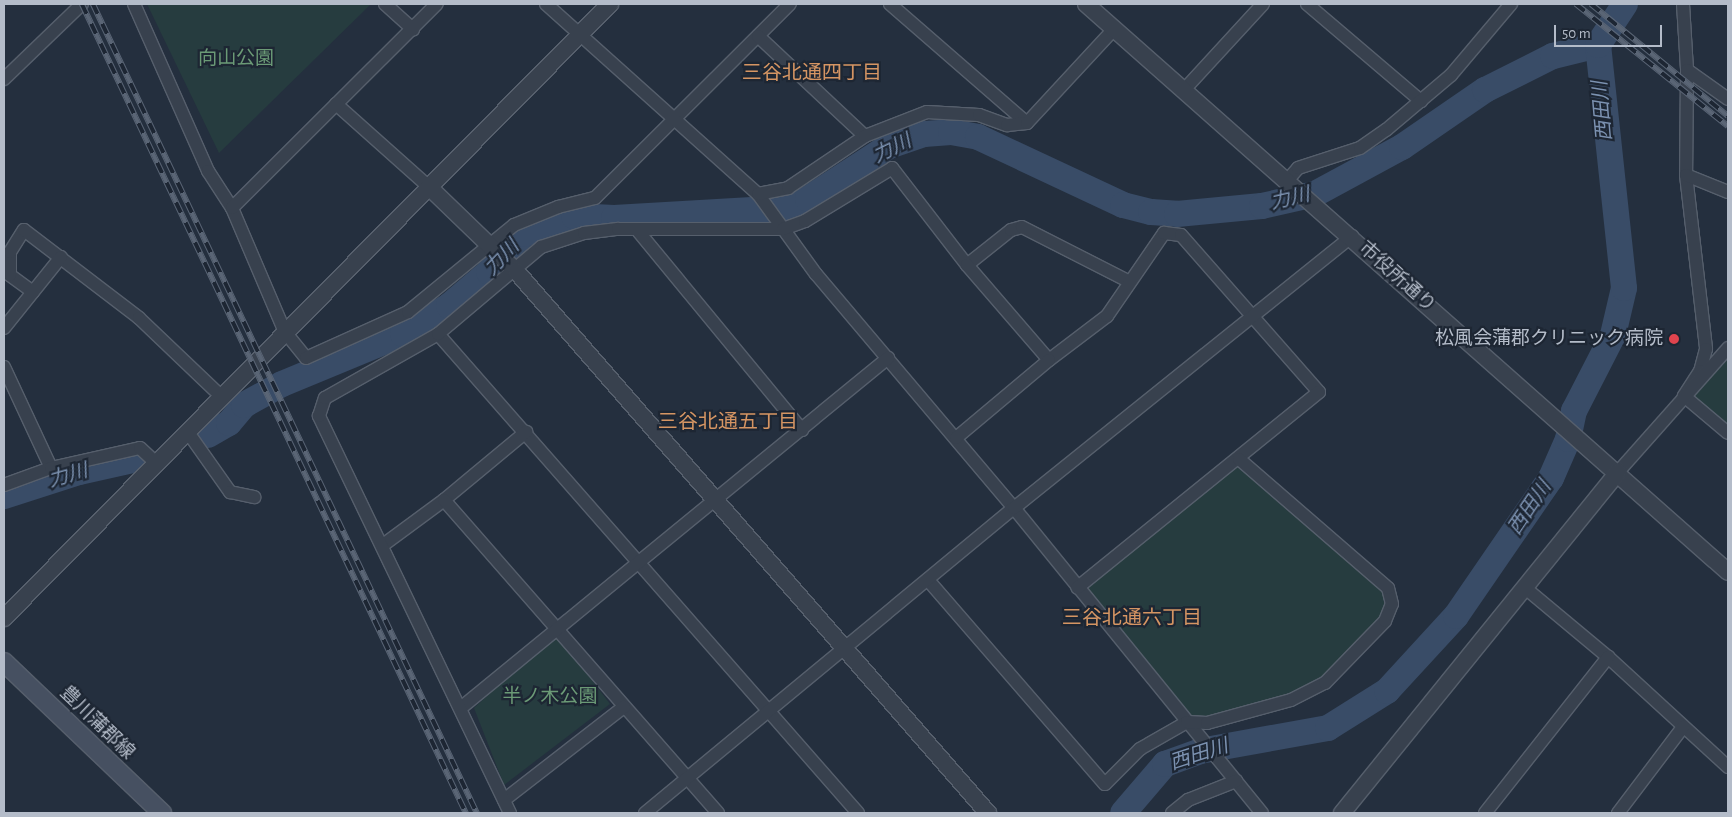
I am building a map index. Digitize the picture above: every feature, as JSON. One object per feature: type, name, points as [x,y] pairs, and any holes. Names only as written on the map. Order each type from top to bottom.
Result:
[{"type":"main road","name":"豊川蒲郡線","points":[[4,662],[162,813]]},
{"type":"street","points":[[4,79],[82,4]]},
{"type":"street","points":[[134,4],[208,171],[232,208],[285,332],[306,358],[370,332],[408,312],[492,246],[514,225],[535,215],[596,198],[790,4]]},
{"type":"street","points":[[385,4],[413,29]]},
{"type":"street","points":[[232,208],[437,4]]},
{"type":"street","points":[[546,4],[676,118],[759,196],[888,358],[1014,508],[1077,588],[1262,813]]},
{"type":"street","points":[[4,618],[610,4]]},
{"type":"street","points":[[890,4],[1027,123]]},
{"type":"street","name":"市役所通り","points":[[1086,4],[1322,216],[1352,236],[1728,572]]},
{"type":"street","points":[[1183,91],[1263,4]]},
{"type":"street","points":[[1307,4],[1421,101]]},
{"type":"street","points":[[1683,4],[1687,70],[1686,175],[1706,349],[1700,371],[1684,396]]},
{"type":"street","points":[[1286,182],[1298,168],[1360,148],[1421,101],[1451,75],[1506,5]]},
{"type":"street","points":[[759,196],[788,188],[865,136],[926,112],[979,115],[1007,126],[1027,123],[1114,29]]},
{"type":"street","points":[[758,36],[865,136]]},
{"type":"street","points":[[1687,70],[1728,99]]},
{"type":"street","points":[[336,104],[429,187],[516,271],[988,813]]},
{"type":"street","points":[[510,813],[462,708],[319,410],[330,395],[438,334],[516,271],[541,247],[584,233],[781,225],[805,221],[892,168],[967,265],[1049,360]]},
{"type":"street","points":[[1686,175],[1728,192]]},
{"type":"street","points":[[967,265],[1011,230],[1022,227],[1128,281]]},
{"type":"street","points":[[33,292],[10,275],[10,252],[24,230],[61,256],[139,318],[222,397]]},
{"type":"street","points":[[638,231],[802,430]]},
{"type":"street","points":[[956,438],[1049,360],[1107,316],[1128,281],[1164,234],[1181,235],[1255,316],[1318,392],[1239,459],[1077,588]]},
{"type":"street","points":[[645,813],[688,779],[768,709],[1014,508],[1255,316],[1352,236]]},
{"type":"street","points":[[4,328],[61,256]]},
{"type":"street","points":[[438,334],[526,432],[858,813]]},
{"type":"street","points":[[1342,813],[1524,587],[1612,469],[1728,348]]},
{"type":"street","points":[[462,708],[638,560],[802,430],[888,358]]},
{"type":"street","points":[[4,367],[51,468]]},
{"type":"street","points":[[1684,396],[1728,433]]},
{"type":"street","points":[[187,431],[230,492],[254,497]]},
{"type":"street","points":[[383,545],[444,500],[526,432]]},
{"type":"street","points":[[4,485],[51,468],[140,448],[156,463]]},
{"type":"street","points":[[928,580],[1105,784],[1140,749],[1190,726],[1281,703],[1325,683],[1385,621],[1392,604],[1388,588],[1239,459]]},
{"type":"street","points":[[444,500],[718,813]]},
{"type":"street","points":[[1524,587],[1608,657],[1728,767]]},
{"type":"street","points":[[1485,813],[1608,657]]},
{"type":"street","points":[[504,800],[624,707]]},
{"type":"street","points":[[1618,813],[1684,727]]},
{"type":"street","points":[[1172,813],[1188,800],[1238,783]]},
{"type":"green space","name":"向山公園","points":[[147,4],[371,4],[219,153]]},
{"type":"green space","points":[[1728,348],[1728,433],[1684,396]]},
{"type":"green space","points":[[1239,459],[1388,588],[1392,604],[1343,668],[1291,700],[1187,722],[1077,588]]},
{"type":"green space","name":"半ノ木公園","points":[[556,633],[610,704],[504,785],[474,708]]},
{"type":"waterway","name":"西田川","points":[[1123,813],[1165,764],[1200,751],[1328,728],[1387,691],[1456,616],[1551,478],[1568,439],[1574,411],[1613,335],[1624,288],[1598,45],[1625,4]]},
{"type":"waterway","name":"力川","points":[[208,435],[229,423],[244,405],[282,384],[403,334],[449,306],[489,272],[524,234],[574,216],[614,218],[786,208],[808,199],[889,146],[924,134],[951,132],[978,137],[1123,205],[1151,212],[1177,214],[1262,206],[1315,194],[1402,147],[1485,90],[1553,56],[1598,45]]},
{"type":"waterway","name":"力川","points":[[4,496],[79,472],[133,460]]},
{"type":"railway","points":[[82,4],[466,813]]},
{"type":"railway","points":[[93,4],[477,813]]},
{"type":"railway","points":[[1576,4],[1728,126]]},
{"type":"railway","points":[[1591,4],[1728,116]]},
{"type":"place","name":"松風会蒲郡クリニック病院","points":[[1674,339]]},
{"type":"district","name":"三谷北通四丁目","points":[[812,73]]},
{"type":"district","name":"三谷北通五丁目","points":[[728,422]]},
{"type":"district","name":"三谷北通六丁目","points":[[1132,618]]}]
